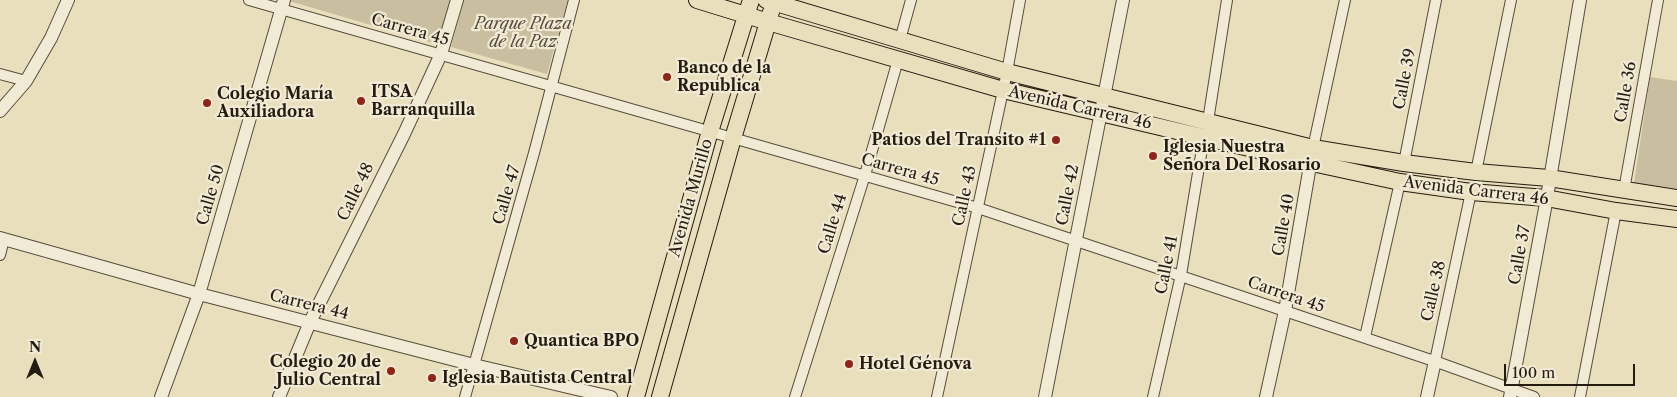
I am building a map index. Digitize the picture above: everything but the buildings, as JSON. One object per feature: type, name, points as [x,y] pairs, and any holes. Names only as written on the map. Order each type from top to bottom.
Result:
[{"type":"main road","name":"Avenida Carrera 46","points":[[697,0],[728,10],[749,8],[767,22],[1002,90],[1103,104]]},
{"type":"main road","name":"Avenida Carrera 46","points":[[772,1],[1007,72],[1103,104],[1312,155],[1400,182],[1472,192],[1546,198],[1616,211],[1677,219]]},
{"type":"main road","name":"Avenida Murillo","points":[[660,397],[772,1]]},
{"type":"main road","name":"Avenida Murillo","points":[[636,397],[710,131],[749,8]]},
{"type":"main road","points":[[728,10],[737,20],[740,35]]},
{"type":"main road","name":"Avenida Carrera 46","points":[[1312,155],[1549,178],[1677,198]]},
{"type":"street","points":[[0,111],[26,81],[51,38],[68,0]]},
{"type":"street","name":"Carrera 45","points":[[249,0],[283,5],[441,54],[978,208],[1435,361],[1511,392],[1534,397]]},
{"type":"street","name":"Calle 48","points":[[279,397],[310,322],[404,134],[441,54],[456,0]]},
{"type":"street","name":"Calle 47","points":[[465,397],[552,86],[574,0]]},
{"type":"street","points":[[900,40],[911,0]]},
{"type":"street","name":"Calle 43","points":[[937,397],[1007,72],[1020,0]]},
{"type":"street","name":"Calle 42","points":[[1045,397],[1123,0]]},
{"type":"street","name":"Calle 41","points":[[1154,397],[1182,275],[1227,0]]},
{"type":"street","name":"Calle 40","points":[[1266,397],[1285,311],[1312,155],[1345,0]]},
{"type":"street","name":"Calle 39","points":[[1404,163],[1436,0]]},
{"type":"street","points":[[1476,172],[1511,0]]},
{"type":"street","name":"Calle 37","points":[[1511,392],[1580,0]]},
{"type":"street","name":"Calle 36","points":[[1624,190],[1658,0]]},
{"type":"street","name":"Calle 50","points":[[162,397],[199,294],[283,5]]},
{"type":"street","name":"Calle 44","points":[[795,397],[898,60]]},
{"type":"street","points":[[0,74],[26,81]]},
{"type":"street","points":[[1365,337],[1400,182]]},
{"type":"street","name":"Calle 38","points":[[1428,397],[1472,192]]},
{"type":"street","points":[[1580,397],[1616,211]]},
{"type":"street","points":[[0,255],[2,238]]},
{"type":"street","name":"Carrera 44","points":[[2,238],[199,294],[611,397]]},
{"type":"green space","name":"Parque Plaza de la Paz","points":[[289,0],[451,0],[439,45]]},
{"type":"green space","name":"Parque Plaza de la Paz","points":[[464,0],[568,0],[547,74],[451,47]]},
{"type":"green space","points":[[1650,77],[1677,81],[1677,190],[1634,183]]},
{"type":"place","name":"Banco de la Republica","points":[[667,77]]},
{"type":"place","name":"ITSA Barranquilla","points":[[361,101]]},
{"type":"place","name":"Colegio María Auxiliadora","points":[[207,103]]},
{"type":"place","name":"Patios del Transito #1","points":[[1056,140]]},
{"type":"place","name":"Iglesia Nuestra Señora Del Rosario","points":[[1153,156]]},
{"type":"place","name":"Quantica BPO","points":[[514,341]]},
{"type":"place","name":"Hotel Génova","points":[[849,364]]},
{"type":"place","name":"Colegio 20 de Julio Central","points":[[391,371]]},
{"type":"place","name":"Iglesia Bautista Central","points":[[432,378]]}]
